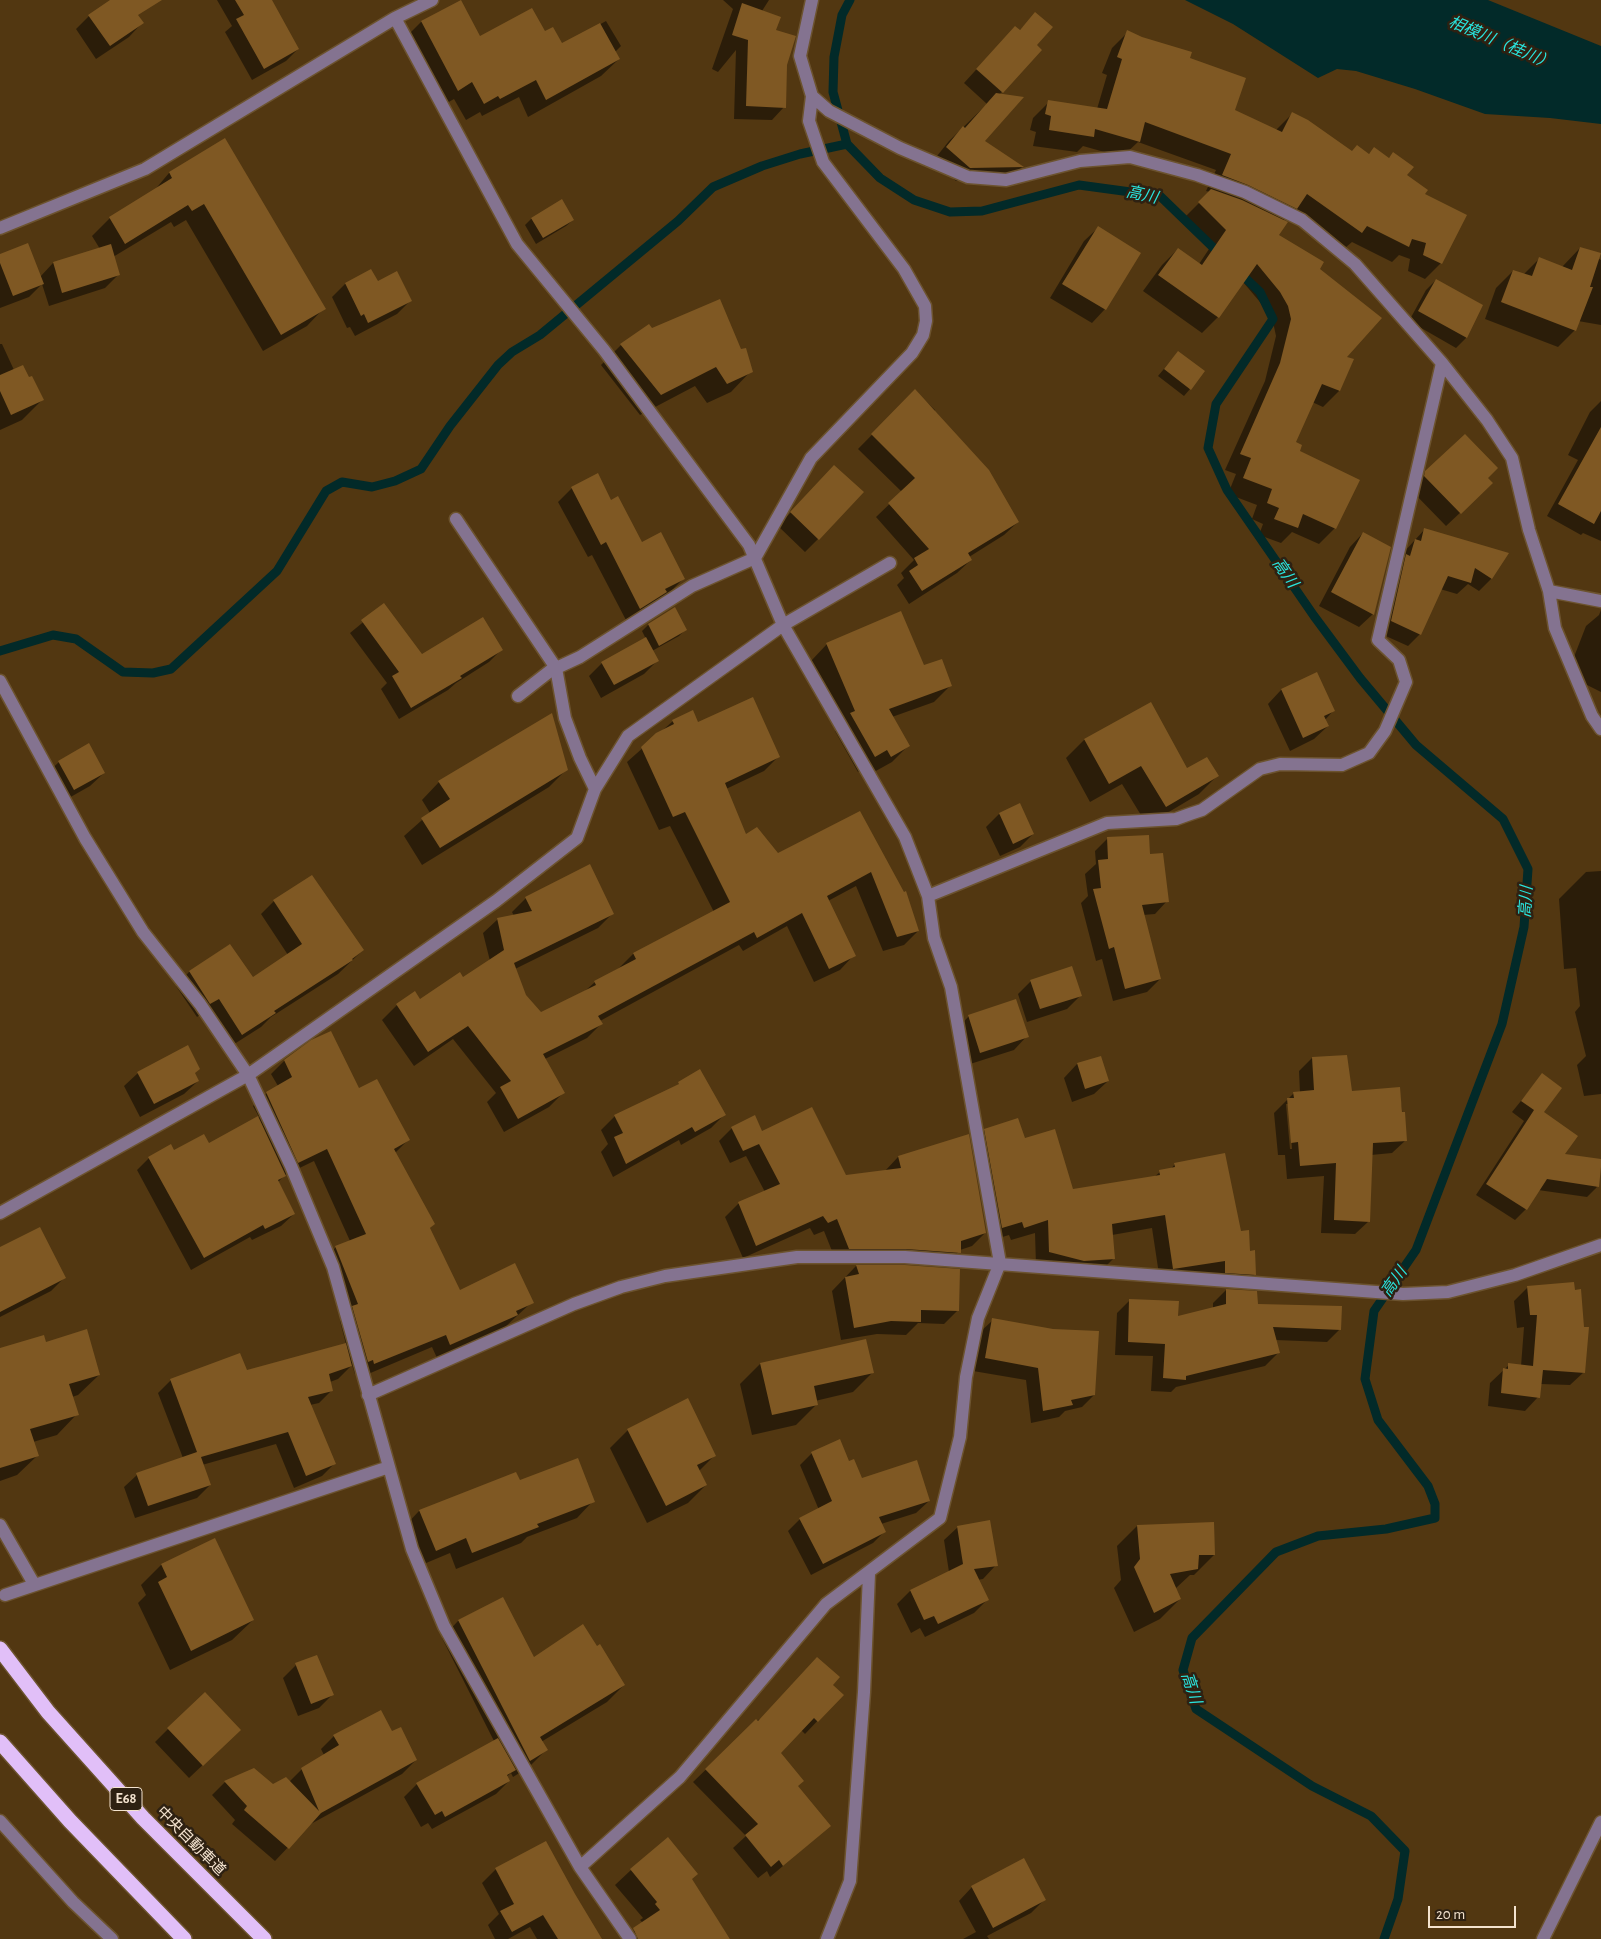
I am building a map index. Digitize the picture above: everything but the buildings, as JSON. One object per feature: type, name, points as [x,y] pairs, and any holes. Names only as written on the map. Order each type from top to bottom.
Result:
[{"type":"highway","name":"中央自動車道","points":[[0,1649],[48,1712],[143,1818],[264,1939]]},
{"type":"highway","points":[[0,1742],[70,1821],[184,1939]]},
{"type":"street","points":[[0,228],[145,169],[395,18],[406,6],[432,0]]},
{"type":"street","points":[[518,696],[556,668],[580,657],[692,586],[755,558],[810,458],[912,353],[923,335],[926,321],[925,306],[904,269],[823,162],[809,121],[812,96],[800,56],[812,0]]},
{"type":"street","points":[[395,18],[517,244],[604,350],[749,545],[782,625],[904,838],[928,896],[934,938],[951,987],[1000,1263],[978,1318],[966,1377],[960,1437],[940,1518],[869,1574],[851,1584],[826,1604],[680,1776],[580,1867]]},
{"type":"street","points":[[812,96],[829,111],[846,118],[900,148],[968,177],[1006,180],[1080,161],[1130,157],[1197,175],[1244,192],[1302,220],[1355,264],[1442,363],[1487,420],[1512,458],[1529,530],[1550,591],[1554,628],[1592,716],[1601,730]]},
{"type":"street","points":[[928,896],[1106,823],[1176,819],[1202,810],[1260,769],[1280,764],[1342,765],[1357,760],[1369,753],[1385,731],[1406,682],[1399,660],[1378,640],[1442,363]]},
{"type":"street","points":[[456,519],[556,668],[565,718],[580,758],[595,789]]},
{"type":"street","points":[[0,1213],[248,1075],[496,901],[577,838],[595,789],[628,736],[782,625],[890,564]]},
{"type":"street","points":[[1550,591],[1601,601]]},
{"type":"street","points":[[2,686],[85,838],[143,932],[200,1004],[248,1075],[291,1166],[333,1267],[412,1549],[444,1626],[580,1867],[630,1939]]},
{"type":"street","points":[[368,1395],[574,1304],[621,1287],[665,1276],[797,1257],[904,1257],[1403,1294],[1448,1292],[1467,1288],[1515,1275],[1601,1245]]},
{"type":"street","points":[[5,1595],[389,1467]]},
{"type":"street","points":[[0,1526],[34,1584]]},
{"type":"street","points":[[827,1939],[850,1881],[864,1692],[869,1574]]},
{"type":"street","points":[[0,1821],[73,1902],[112,1939]]},
{"type":"street","points":[[1543,1939],[1601,1822]]},
{"type":"water","name":"相模川（桂川）","points":[[1185,0],[1488,0],[1601,46],[1601,124],[1550,118],[1485,114],[1415,89],[1356,71],[1337,69],[1318,78],[1233,24]]},
{"type":"waterway","name":"高川","points":[[850,0],[842,15],[834,57],[833,92],[847,144],[880,178],[914,200],[950,212],[982,211],[1079,185],[1160,196],[1222,256]]},
{"type":"waterway","points":[[0,651],[53,635],[76,639],[123,672],[153,673],[171,669],[277,571],[326,491],[342,482],[372,487],[395,481],[421,469],[450,426],[498,365],[512,352],[540,335],[678,221],[713,187],[762,166],[800,154],[847,144]]},
{"type":"waterway","name":"高川","points":[[1239,272],[1260,292],[1273,319],[1216,404],[1208,448],[1227,490],[1314,616],[1360,678],[1416,745],[1503,819],[1528,869],[1524,927],[1502,1024],[1416,1250],[1374,1311],[1365,1379],[1378,1420],[1428,1486],[1435,1504],[1435,1518],[1386,1529],[1318,1536],[1276,1552],[1192,1638],[1183,1670],[1196,1709],[1312,1786],[1371,1816],[1405,1851],[1398,1899],[1384,1939]]}]
